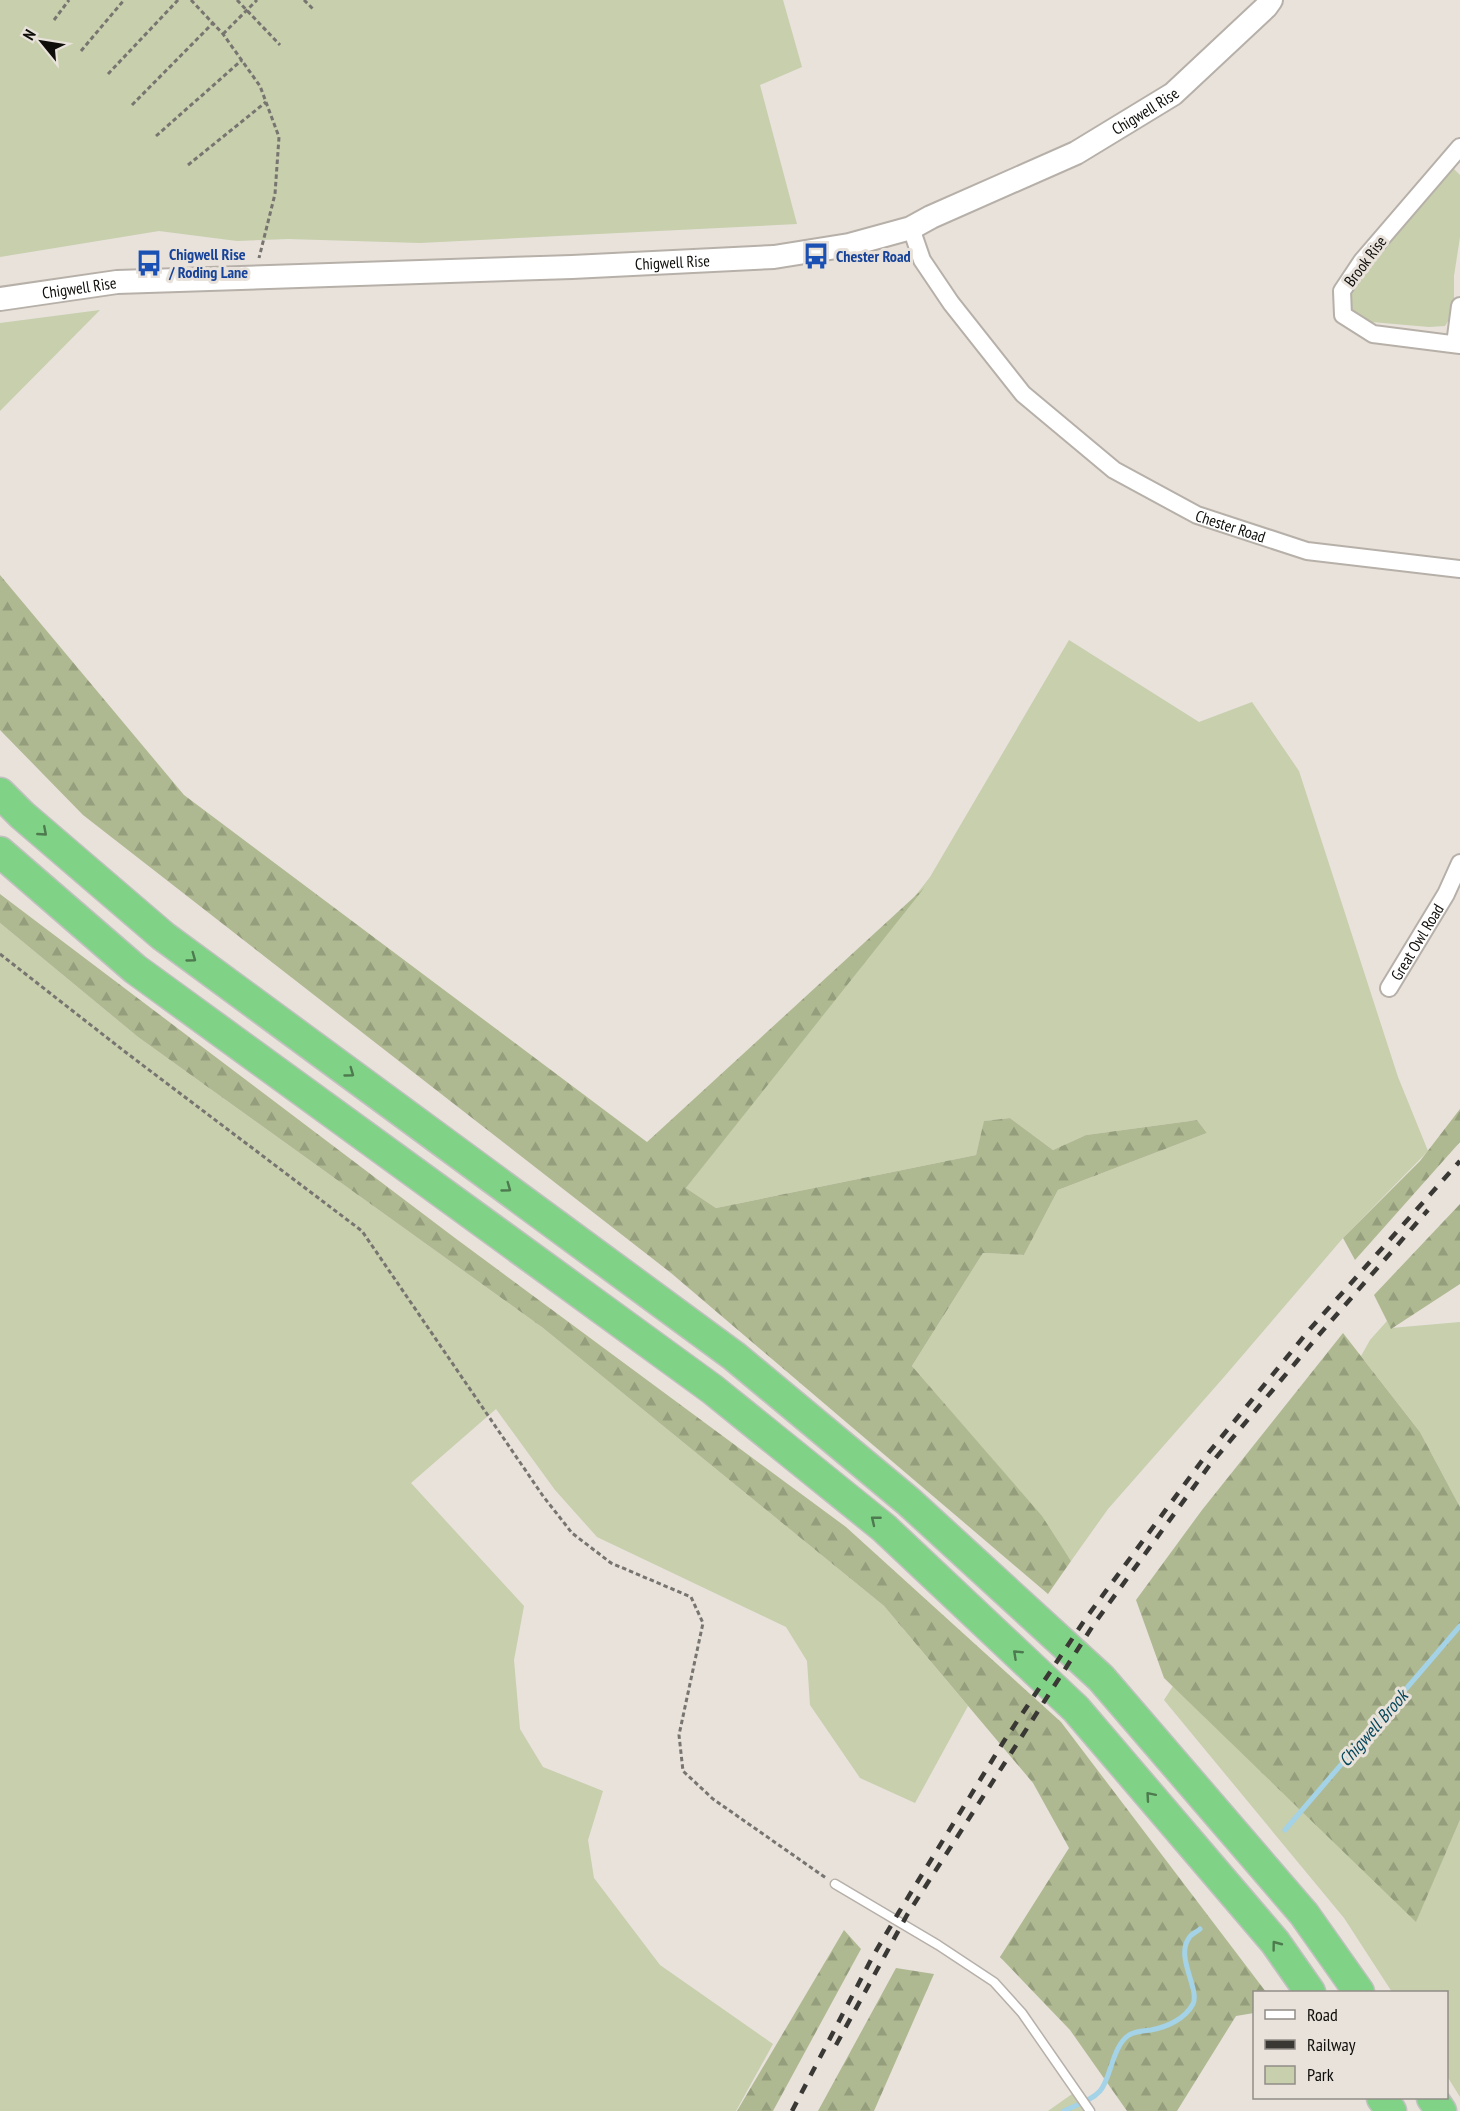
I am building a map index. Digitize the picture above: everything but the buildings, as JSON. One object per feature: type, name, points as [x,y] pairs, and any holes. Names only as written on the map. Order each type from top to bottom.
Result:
[{"type":"highway","points":[[0,792],[22,815],[163,936],[734,1356],[908,1501],[1101,1678],[1304,1914],[1358,1991]]},
{"type":"highway","points":[[0,852],[135,969],[712,1389],[884,1528],[1076,1709],[1275,1942],[1309,1991]]},
{"type":"main road","name":"Chigwell Rise","points":[[0,298],[117,282],[560,267],[774,257],[849,245],[911,228],[1076,153],[1173,94],[1266,8],[1271,0]]},
{"type":"street","name":"Brook Rise","points":[[1457,344],[1373,334],[1343,315],[1342,291],[1362,261],[1460,147]]},
{"type":"street","name":"Chester Road","points":[[911,228],[927,268],[951,303],[1023,394],[1114,470],[1197,515],[1307,551],[1460,570]]},
{"type":"street","points":[[1457,344],[1460,306]]},
{"type":"street","name":"Great Owl Road","points":[[1389,988],[1446,894],[1460,863]]},
{"type":"lane","points":[[835,1884],[994,1982],[1022,2013],[1090,2111]]},
{"type":"path","points":[[54,20],[69,0]]},
{"type":"path","points":[[81,51],[124,0]]},
{"type":"path","points":[[108,74],[178,0]]},
{"type":"path","points":[[191,0],[223,34],[260,86],[279,137],[274,194],[255,277]]},
{"type":"path","points":[[237,0],[280,45]]},
{"type":"path","points":[[223,34],[258,0]]},
{"type":"path","points":[[304,0],[314,10]]},
{"type":"path","points":[[132,105],[213,23]]},
{"type":"path","points":[[156,135],[242,60]]},
{"type":"path","points":[[188,165],[266,102]]},
{"type":"path","points":[[0,954],[362,1231],[543,1496],[572,1533],[611,1563],[691,1597],[703,1623],[679,1735],[683,1771],[713,1799],[835,1884]]},
{"type":"green space","points":[[0,0],[783,0],[802,67],[760,85],[797,224],[420,243],[288,239],[237,241],[159,231],[0,257]]},
{"type":"green space","points":[[1445,165],[1460,175],[1460,237],[1454,276],[1454,312],[1445,326],[1429,327],[1360,321],[1347,310],[1342,291]]},
{"type":"green space","points":[[100,310],[0,411],[0,323]]},
{"type":"green space","points":[[0,575],[184,795],[647,1142],[925,887],[686,1188],[716,1208],[976,1155],[984,1121],[1010,1118],[1053,1150],[1086,1135],[1197,1120],[1207,1133],[1058,1190],[1024,1255],[983,1253],[912,1366],[1042,1516],[1071,1561],[1048,1594],[671,1273],[83,815],[0,730]]},
{"type":"green space","points":[[1069,640],[1199,722],[1252,702],[1299,771],[1398,1077],[1428,1151],[1343,1238],[1108,1509],[1071,1561],[1030,1503],[912,1366],[983,1253],[1024,1255],[1058,1190],[1207,1133],[1197,1120],[1086,1135],[1053,1150],[1010,1118],[985,1121],[976,1155],[716,1208],[686,1188],[930,877]]},
{"type":"green space","points":[[0,894],[455,1238],[846,1527],[1061,1722],[1265,1991],[1253,1991],[1253,2013],[1236,2016],[1177,2111],[1127,2111],[1070,2030],[1000,1957],[1069,1848],[1033,1783],[884,1606],[543,1328],[138,1037],[0,923]]},
{"type":"green space","points":[[0,923],[138,1037],[543,1328],[884,1606],[968,1706],[915,1803],[860,1778],[810,1705],[807,1661],[786,1627],[597,1537],[555,1490],[496,1409],[411,1483],[524,1606],[514,1660],[520,1729],[543,1767],[603,1791],[588,1840],[594,1878],[660,1965],[773,2044],[736,2111],[0,2111]]},
{"type":"green space","points":[[1460,1109],[1460,1142],[1355,1260],[1343,1238],[1420,1161]]},
{"type":"green space","points":[[1460,1204],[1460,1284],[1391,1329],[1374,1295]]},
{"type":"green space","points":[[1387,1321],[1391,1328],[1460,1322],[1460,1507],[1420,1432],[1361,1356],[1370,1340]]},
{"type":"green space","points":[[1343,1333],[1420,1432],[1460,1507],[1460,1820],[1416,1922],[1164,1678],[1136,1600],[1202,1510]]},
{"type":"green space","points":[[1173,1686],[1416,1921],[1460,1820],[1460,2097],[1448,2078],[1448,1991],[1391,1991],[1344,1918],[1164,1700]]},
{"type":"green space","points":[[844,1930],[861,1949],[773,2111],[737,2111]]},
{"type":"green space","points":[[896,1968],[934,1974],[874,2111],[818,2111]]},
{"type":"green space","points":[[1072,2094],[1084,2111],[1048,2111]]},
{"type":"waterway","name":"Chigwell Brook","points":[[1285,1830],[1460,1626]]},
{"type":"waterway","name":"Chigwell Brook","points":[[1064,2111],[1088,2100],[1100,2091],[1107,2079],[1115,2054],[1123,2040],[1129,2035],[1169,2024],[1190,2009],[1194,1998],[1186,1963],[1185,1946],[1190,1937],[1200,1929]]},
{"type":"railway","points":[[792,2111],[873,1956],[899,1912],[1004,1741],[1086,1618],[1201,1462],[1310,1329],[1460,1161]]},
{"type":"railway","points":[[836,2045],[907,1915],[1094,1624],[1209,1466],[1428,1210]]},
{"type":"place","name":"Chester Road","points":[[816,256]]},
{"type":"place","name":"Chigwell Rise / Roding Lane","points":[[149,263]]}]
